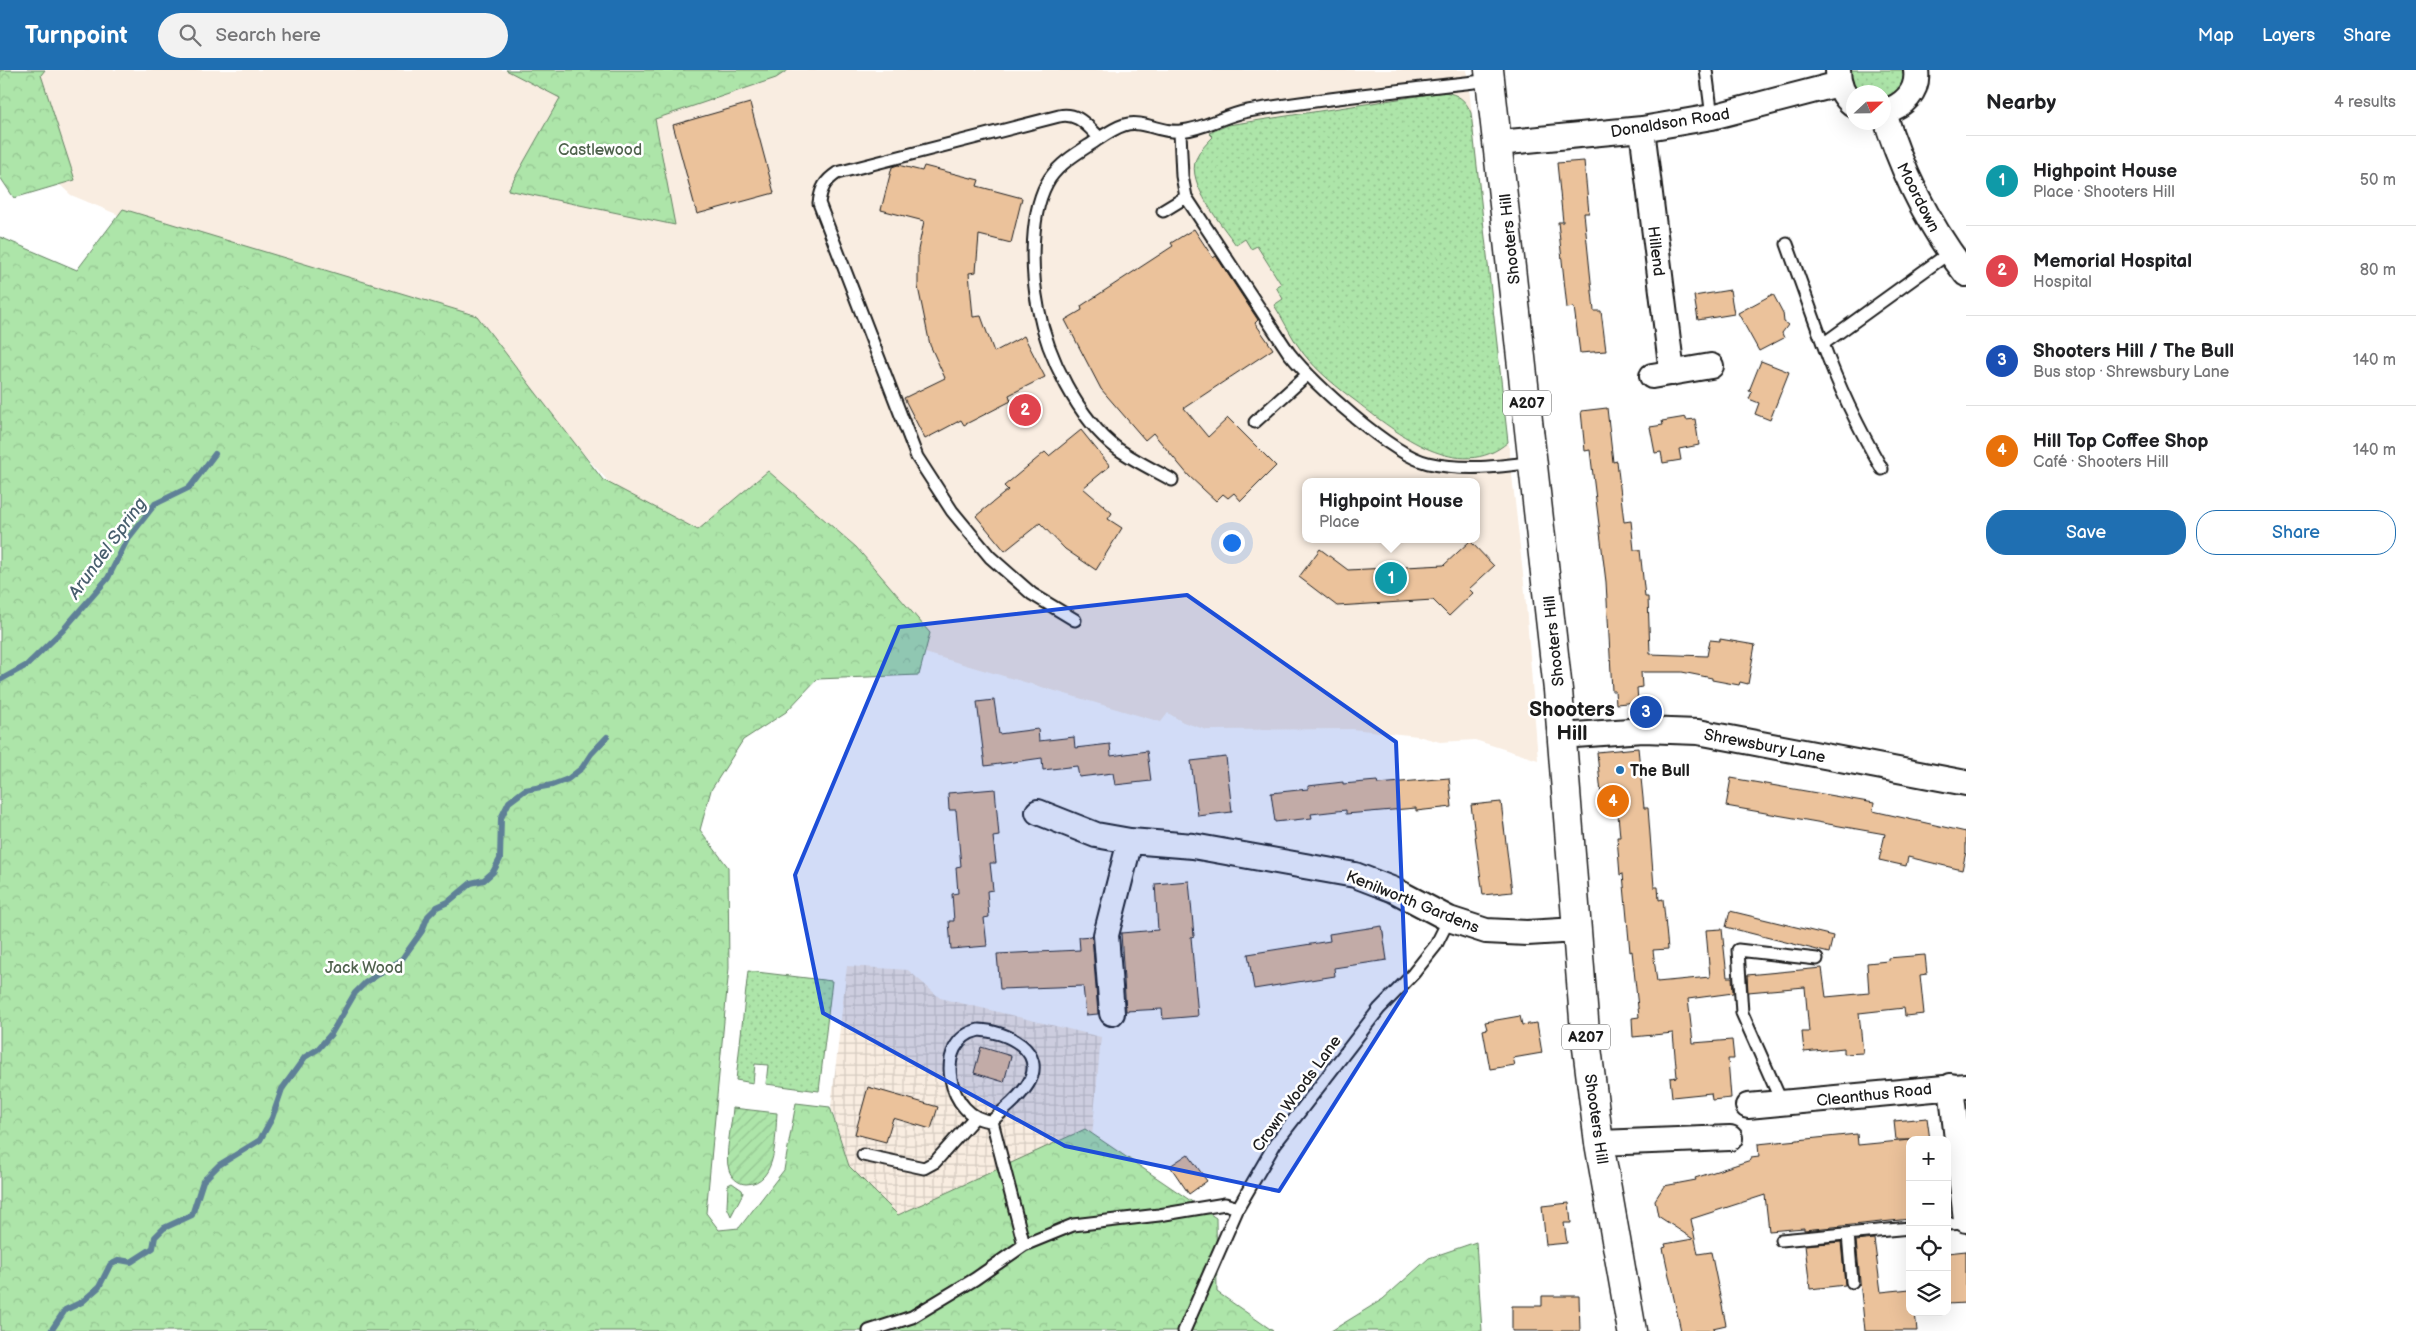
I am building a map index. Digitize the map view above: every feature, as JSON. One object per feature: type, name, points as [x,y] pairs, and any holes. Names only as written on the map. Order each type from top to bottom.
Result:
[{"type":"main road","name":"Shooters Hill","points":[[1490,75],[1534,462],[1562,736],[1586,1032],[1599,1143],[1632,1331]]},
{"type":"street","name":"Moordown","points":[[1891,110],[1906,100],[1914,89],[1916,70]]},
{"type":"street","name":"Donaldson Road","points":[[1498,143],[1642,129],[1712,117],[1839,77]]},
{"type":"street","points":[[1839,77],[1846,96]]},
{"type":"street","name":"Hillend","points":[[1642,129],[1662,375],[1711,366]]},
{"type":"street","name":"Moordown","points":[[1889,130],[1900,163],[1924,212],[1966,274]]},
{"type":"street","name":"Shrewsbury Lane","points":[[1562,736],[1643,730],[1698,732],[1966,783]]},
{"type":"street","name":"Kenilworth Gardens","points":[[1038,812],[1096,835],[1130,841],[1193,846],[1355,876],[1394,890],[1449,919],[1486,930],[1527,933],[1577,930]]},
{"type":"street","points":[[1112,1013],[1106,935],[1130,841]]},
{"type":"street","points":[[1959,1086],[1966,1221]]},
{"type":"street","name":"Cleanthus Road","points":[[1748,1106],[1959,1086]]},
{"type":"street","points":[[1599,1143],[1730,1138]]},
{"type":"lane","points":[[1706,70],[1712,117]]},
{"type":"lane","points":[[1172,480],[1119,449],[1101,434],[1064,380],[1042,327],[1034,287],[1032,262],[1041,200],[1050,179],[1063,162],[1124,125],[1140,124],[1180,132],[1246,111],[1490,75]]},
{"type":"lane","points":[[1075,620],[1032,594],[990,557],[952,510],[917,457],[819,203],[821,191],[827,180],[838,173],[1067,114],[1077,117],[1100,138]]},
{"type":"lane","points":[[1180,132],[1182,176],[1186,197],[1289,353],[1307,375],[1388,443],[1425,462],[1457,468],[1491,468],[1534,462]]},
{"type":"lane","points":[[1163,211],[1186,197]]},
{"type":"lane","points":[[1787,244],[1847,403],[1882,469]]},
{"type":"lane","points":[[1824,344],[1950,252]]},
{"type":"lane","points":[[1255,422],[1307,375]]},
{"type":"lane","name":"Crown Woods Lane","points":[[1184,1331],[1238,1208],[1276,1144],[1379,1008],[1413,974],[1436,945],[1449,919]]},
{"type":"lane","points":[[1782,1103],[1742,1012],[1738,950],[1817,959]]},
{"type":"lane","points":[[986,1030],[1022,1044],[1030,1055],[1033,1070],[1027,1086],[992,1121],[975,1117],[966,1110],[956,1096],[951,1080],[951,1059],[954,1047],[960,1039],[972,1031],[986,1030]]},
{"type":"lane","points":[[863,1155],[924,1168],[935,1162],[975,1117]]},
{"type":"lane","points":[[992,1121],[1024,1245]]},
{"type":"lane","points":[[869,1331],[912,1316],[943,1300],[1024,1245],[1073,1225],[1158,1215],[1225,1204],[1238,1208]]},
{"type":"lane","points":[[1951,1223],[1966,1221]]},
{"type":"lane","points":[[1781,1240],[1906,1228]]},
{"type":"lane","points":[[1848,1234],[1852,1282]]},
{"type":"highlighted area","points":[[1187,595],[1396,742],[1406,991],[1279,1191],[1065,1146],[823,1013],[795,875],[899,627]]},
{"type":"shaded area","points":[[20,70],[1467,70],[1525,592],[1538,760],[1475,740],[1440,742],[1418,736],[1352,729],[1207,730],[1183,722],[1168,713],[1161,722],[925,653],[712,598],[516,378],[388,290],[360,280],[264,260],[164,234],[71,195],[34,161]]},
{"type":"shaded area","points":[[847,966],[908,970],[940,998],[1101,1037],[1091,1148],[898,1215],[849,1166],[831,1107]]},
{"type":"green space","points":[[0,70],[45,70],[41,75],[75,180],[14,198],[0,177]]},
{"type":"green space","name":"Castlewood","points":[[506,70],[788,70],[776,78],[655,119],[675,225],[508,190],[560,98]]},
{"type":"green space","points":[[1846,70],[1907,70],[1906,84],[1891,97],[1891,85],[1851,85]]},
{"type":"green space","points":[[1444,92],[1461,98],[1471,113],[1508,442],[1489,454],[1470,458],[1449,456],[1409,439],[1373,414],[1315,367],[1299,348],[1274,305],[1283,299],[1276,287],[1281,284],[1257,246],[1251,249],[1245,239],[1236,245],[1207,204],[1196,180],[1194,169],[1196,159],[1213,137],[1209,133],[1228,125]]},
{"type":"green space","name":"Jack Wood","points":[[123,209],[477,316],[603,480],[698,530],[768,471],[856,547],[930,633],[919,675],[817,679],[786,712],[743,740],[711,790],[700,830],[728,867],[729,968],[706,1213],[719,1230],[739,1228],[784,1170],[796,1103],[830,1107],[849,1166],[898,1215],[1085,1129],[1216,1218],[1217,1292],[1273,1331],[0,1331],[0,237],[77,270]]},
{"type":"green space","points":[[748,971],[832,981],[819,1091],[766,1084],[768,1065],[755,1064],[753,1083],[736,1080]]},
{"type":"green space","points":[[733,1108],[777,1113],[773,1157],[764,1176],[756,1182],[740,1183],[733,1178],[729,1170],[728,1148]]},
{"type":"green space","points":[[732,1183],[742,1190],[743,1193],[731,1216],[727,1207],[728,1185]]},
{"type":"green space","points":[[1476,1242],[1482,1331],[1331,1331],[1383,1299],[1429,1258]]},
{"type":"building","points":[[750,103],[774,193],[697,214],[673,125]]},
{"type":"building","points":[[1584,161],[1589,213],[1584,213],[1594,311],[1601,311],[1606,351],[1580,353],[1574,307],[1567,308],[1558,222],[1563,222],[1557,163]]},
{"type":"building","points":[[898,165],[922,171],[924,166],[979,180],[977,186],[1022,198],[1011,243],[979,235],[976,272],[969,273],[973,317],[981,316],[994,352],[1024,336],[1045,377],[1009,395],[1011,401],[964,425],[961,420],[925,439],[904,398],[945,378],[930,345],[918,287],[918,250],[924,221],[881,210],[892,167]]},
{"type":"building","points":[[1194,229],[1213,258],[1216,256],[1258,320],[1255,323],[1273,349],[1184,408],[1208,437],[1228,418],[1276,466],[1241,501],[1234,493],[1228,498],[1223,494],[1216,501],[1189,476],[1153,433],[1145,440],[1101,389],[1065,320],[1082,310],[1081,306],[1173,246],[1171,243]]},
{"type":"building","points":[[1730,290],[1734,314],[1698,320],[1694,296]]},
{"type":"building","points":[[1773,294],[1783,313],[1784,322],[1788,325],[1782,333],[1784,338],[1759,351],[1738,313]]},
{"type":"building","points":[[1761,361],[1789,372],[1770,420],[1755,414],[1759,403],[1749,399],[1752,392],[1749,391]]},
{"type":"building","points":[[1607,408],[1613,462],[1617,461],[1624,522],[1631,521],[1634,550],[1640,550],[1645,597],[1648,597],[1650,654],[1707,656],[1710,640],[1720,641],[1720,639],[1755,645],[1748,684],[1740,682],[1739,685],[1682,672],[1641,672],[1642,687],[1637,688],[1638,702],[1616,704],[1615,691],[1612,691],[1606,582],[1590,450],[1585,451],[1581,411]]},
{"type":"building","points":[[1686,417],[1686,420],[1695,419],[1699,445],[1679,449],[1681,460],[1663,463],[1661,452],[1655,453],[1650,427],[1663,425],[1662,421]]},
{"type":"building","points":[[1081,430],[1110,466],[1083,488],[1112,513],[1108,519],[1122,528],[1096,570],[1065,549],[1040,523],[1005,551],[976,516],[1008,490],[1004,486],[1045,452],[1049,456]]},
{"type":"building","points":[[1468,543],[1472,543],[1494,566],[1469,589],[1473,593],[1449,616],[1433,600],[1337,606],[1299,577],[1320,549],[1348,570],[1444,565]]},
{"type":"building","points":[[994,700],[999,734],[1038,729],[1039,741],[1074,737],[1075,748],[1110,744],[1111,756],[1147,751],[1151,781],[1115,785],[1113,773],[1079,777],[1077,766],[1043,770],[1042,758],[985,766],[977,702]]},
{"type":"building","points":[[1638,748],[1644,808],[1648,808],[1654,887],[1658,887],[1659,900],[1663,899],[1668,949],[1653,950],[1657,982],[1710,977],[1706,930],[1722,929],[1727,977],[1732,977],[1733,993],[1688,999],[1693,1043],[1732,1040],[1734,1059],[1728,1059],[1731,1098],[1712,1100],[1711,1093],[1672,1097],[1670,1078],[1677,1077],[1673,1033],[1633,1037],[1632,1018],[1639,1017],[1632,951],[1630,952],[1623,874],[1620,875],[1617,837],[1620,837],[1616,792],[1601,794],[1597,752]]},
{"type":"building","points":[[1226,757],[1232,812],[1198,816],[1191,761]]},
{"type":"building","points":[[1449,778],[1452,807],[1416,811],[1416,808],[1346,814],[1346,810],[1311,814],[1312,818],[1275,822],[1271,793],[1308,789],[1308,786],[1343,782],[1343,784],[1377,781],[1378,784]]},
{"type":"building","points":[[1731,778],[1874,803],[1873,811],[1966,832],[1966,852],[1962,870],[1908,857],[1906,866],[1879,860],[1885,834],[1726,806]]},
{"type":"building","points":[[995,789],[999,836],[993,837],[996,863],[990,863],[993,890],[987,891],[989,917],[984,918],[987,946],[951,949],[949,921],[954,921],[952,894],[958,893],[956,867],[961,866],[956,810],[949,810],[948,793]]},
{"type":"building","points":[[1501,802],[1512,892],[1483,895],[1471,805]]},
{"type":"building","points":[[1189,881],[1194,936],[1191,937],[1198,1016],[1163,1019],[1162,1009],[1126,1011],[1121,933],[1158,930],[1155,884]]},
{"type":"building","points":[[1730,911],[1833,936],[1829,953],[1726,927]]},
{"type":"building","points":[[1382,926],[1387,960],[1334,968],[1335,976],[1254,989],[1248,954],[1330,941],[1329,934]]},
{"type":"building","points":[[1092,936],[1098,1014],[1086,1015],[1083,986],[1000,989],[997,954],[1080,950],[1079,937]]},
{"type":"building","points":[[1925,955],[1927,974],[1920,975],[1924,1014],[1905,1016],[1904,1008],[1859,1013],[1863,1053],[1844,1054],[1844,1048],[1804,1052],[1802,1032],[1809,1032],[1805,987],[1748,992],[1747,975],[1822,968],[1826,997],[1869,993],[1867,963],[1888,961],[1888,958]]},
{"type":"building","points":[[1520,1016],[1522,1025],[1537,1023],[1542,1053],[1513,1058],[1515,1065],[1490,1069],[1483,1030],[1487,1029],[1485,1022]]},
{"type":"building","points":[[981,1047],[1011,1056],[1004,1082],[974,1073]]},
{"type":"building","points":[[868,1087],[938,1107],[931,1129],[893,1118],[886,1142],[855,1134]]},
{"type":"building","points":[[1927,1118],[1929,1136],[1906,1136],[1906,1140],[1896,1140],[1894,1121]]},
{"type":"building","points":[[1857,1134],[1858,1145],[1906,1140],[1906,1219],[1804,1230],[1804,1228],[1769,1231],[1765,1195],[1691,1219],[1698,1254],[1711,1252],[1726,1325],[1713,1328],[1714,1331],[1681,1331],[1663,1248],[1666,1247],[1665,1244],[1693,1239],[1658,1216],[1655,1200],[1664,1186],[1696,1180],[1695,1178],[1751,1160],[1751,1158],[1759,1157],[1758,1144]]},
{"type":"building","points":[[1188,1154],[1207,1181],[1189,1194],[1170,1166]]},
{"type":"building","points":[[1569,1203],[1571,1223],[1564,1223],[1567,1243],[1546,1245],[1542,1206]]},
{"type":"building","points":[[1874,1239],[1881,1292],[1906,1289],[1906,1316],[1915,1316],[1917,1331],[1865,1331],[1856,1241]]},
{"type":"building","points":[[1841,1242],[1845,1285],[1810,1289],[1805,1245]]},
{"type":"building","points":[[1966,1251],[1966,1303],[1951,1304],[1951,1253]]},
{"type":"building","points":[[1542,1296],[1579,1296],[1580,1331],[1512,1331],[1512,1306],[1542,1306]]},
{"type":"waterway","name":"Arundel Spring","points":[[0,680],[27,665],[63,630],[108,578],[127,540],[155,504],[190,487],[215,454]]},
{"type":"waterway","points":[[51,1331],[65,1310],[82,1302],[99,1287],[110,1265],[120,1260],[131,1262],[153,1248],[155,1237],[164,1228],[192,1215],[203,1181],[219,1165],[260,1140],[272,1118],[282,1089],[305,1057],[318,1049],[331,1034],[355,993],[365,983],[402,959],[422,931],[428,916],[437,907],[448,902],[471,883],[484,880],[493,872],[500,859],[501,818],[509,802],[525,790],[552,785],[568,779],[582,768],[591,754],[607,737]]},
{"type":"place","name":"Memorial Hospital","points":[[1025,410]]},
{"type":"place","name":"Highpoint House","points":[[1391,578]]},
{"type":"place","name":"Shooters Hill / The Bull","points":[[1646,712]]},
{"type":"place","name":"The Bull","points":[[1620,770]]},
{"type":"place","name":"Hill Top Coffee Shop","points":[[1613,801]]},
{"type":"district","name":"Shooters Hill","points":[[1572,721]]}]
